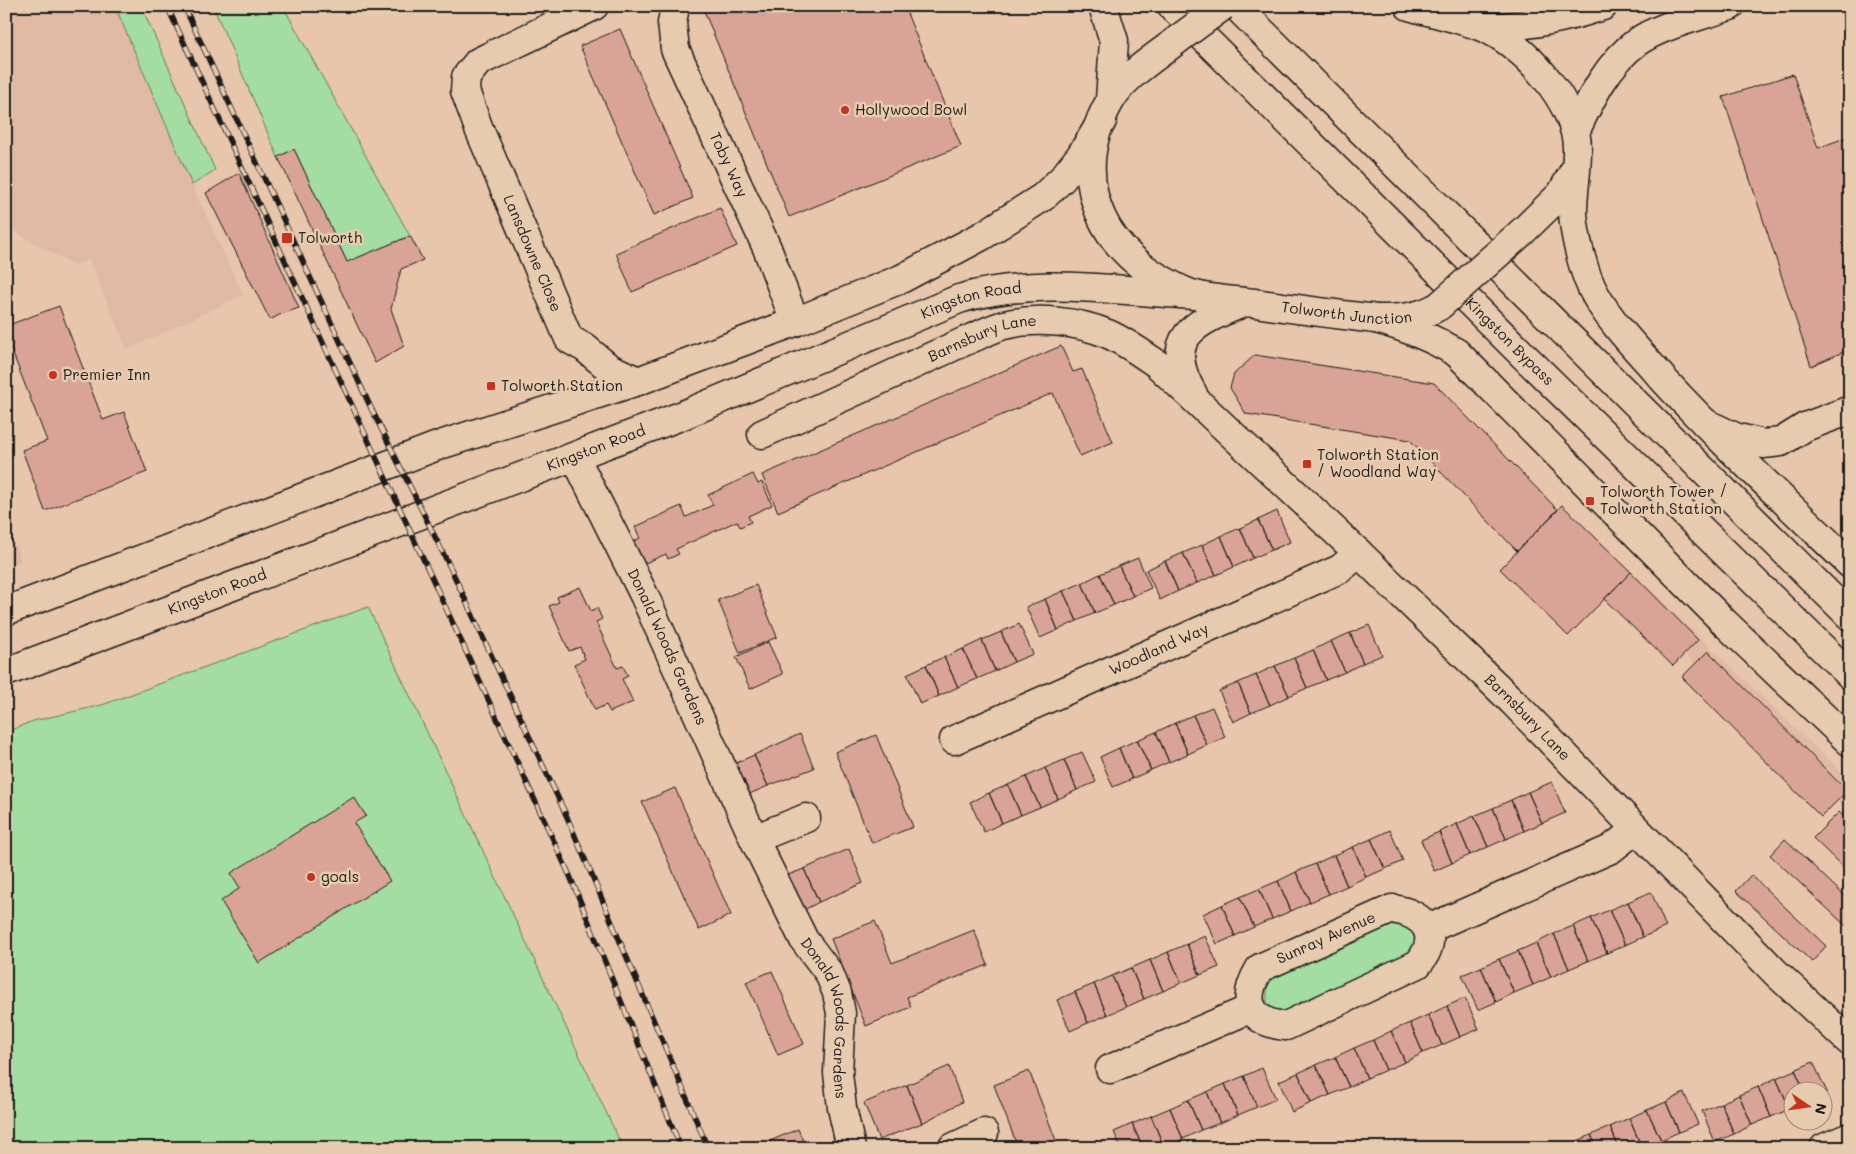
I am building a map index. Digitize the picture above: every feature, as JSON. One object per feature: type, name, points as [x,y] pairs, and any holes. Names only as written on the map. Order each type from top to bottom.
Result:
[{"type":"main road","name":"Lansdowne Close","points":[[594,6],[478,62],[466,77],[465,91],[479,129],[569,339],[585,348],[609,368],[638,381]]},
{"type":"main road","name":"Toby Way","points":[[675,6],[672,23],[675,49],[766,248],[794,322]]},
{"type":"main road","points":[[6,611],[440,445],[638,381],[794,322],[901,279],[982,236],[1043,197],[1071,167],[1106,110],[1114,41],[1103,6]]},
{"type":"main road","name":"Kingston Bypass","points":[[1172,6],[1527,359],[1850,675]]},
{"type":"main road","name":"Tolworth Junction","points":[[1223,6],[1128,80],[1106,110],[1093,147],[1091,171],[1096,204],[1104,224],[1119,246],[1131,259],[1162,280],[1195,295],[1376,319],[1401,319],[1424,315],[1440,306],[1561,194],[1576,168],[1576,130],[1565,107],[1548,80],[1521,52],[1502,37],[1484,28],[1409,6]]},
{"type":"main road","points":[[1236,6],[1850,616]]},
{"type":"main road","points":[[1484,28],[1510,27],[1543,22],[1603,6]]},
{"type":"main road","points":[[1576,130],[1606,74],[1637,42],[1657,32],[1730,6]]},
{"type":"main road","points":[[1576,168],[1573,213],[1583,263],[1595,295],[1621,332],[1703,422],[1850,564]]},
{"type":"main road","name":"Kingston Road","points":[[6,672],[678,417],[943,304],[979,293],[1024,287],[1059,287],[1195,295]]},
{"type":"main road","name":"Barnsbury Lane","points":[[1197,402],[1181,369],[1183,342],[1188,332],[1197,324],[1245,302]]},
{"type":"main road","points":[[1376,319],[1402,326],[1429,337],[1457,353],[1724,622],[1850,742]]},
{"type":"main road","name":"Barnsbury Lane","points":[[762,434],[1004,325],[1030,321],[1055,322],[1107,334],[1132,347],[1157,364],[1359,553],[1513,702],[1776,973],[1850,1042]]},
{"type":"main road","points":[[1703,422],[1735,436],[1763,444],[1781,442],[1805,427],[1850,410]]},
{"type":"main road","name":"Donald Woods Gardens","points":[[575,457],[644,595],[754,839],[804,940],[829,973],[837,993],[842,1013],[838,1073],[842,1108],[851,1148]]},
{"type":"main road","name":"Woodland Way","points":[[954,740],[1340,569],[1359,553]]},
{"type":"main road","points":[[754,839],[806,818]]},
{"type":"main road","points":[[1110,1069],[1252,1008],[1258,1016],[1268,1022],[1286,1026],[1418,964],[1427,951],[1430,939],[1428,929],[1611,849],[1636,830]]},
{"type":"main road","name":"Sunray Avenue","points":[[1252,1008],[1248,999],[1253,979],[1260,968],[1272,961],[1392,909],[1420,918],[1428,929]]},
{"type":"main road","points":[[952,1148],[984,1133]]},
{"type":"main road","points":[[1824,1148],[1850,1137]]},
{"type":"shaded area","points":[[6,6],[141,6],[192,185],[243,295],[127,350],[89,259],[74,266],[6,226]]},
{"type":"shaded area","points":[[6,522],[21,561],[6,566]]},
{"type":"shaded area","points":[[1631,572],[1850,780],[1850,796],[1841,805],[1616,588]]},
{"type":"green space","points":[[115,6],[141,6],[215,170],[192,185]]},
{"type":"green space","points":[[213,6],[283,6],[410,236],[347,262],[294,149],[278,157]]},
{"type":"green space","points":[[368,607],[623,1148],[6,1148],[6,732],[33,721],[102,705]]},
{"type":"green space","points":[[1393,922],[1419,931],[1408,960],[1292,1016],[1280,1013],[1267,1003],[1267,988],[1276,972]]},
{"type":"building","name":"Hollywood Bowl","points":[[702,6],[904,6],[961,146],[789,217]]},
{"type":"building","points":[[620,29],[693,198],[654,215],[580,46]]},
{"type":"building","points":[[1793,74],[1818,148],[1850,136],[1850,349],[1811,366],[1723,97]]},
{"type":"building","points":[[294,149],[347,262],[410,236],[423,260],[401,269],[391,309],[404,346],[375,363],[278,157]]},
{"type":"building","points":[[239,173],[299,308],[270,320],[206,193]]},
{"type":"building","points":[[720,208],[737,246],[632,292],[616,253]]},
{"type":"building","name":"Premier Inn","points":[[59,306],[103,420],[124,412],[147,472],[45,511],[22,450],[47,441],[6,336],[6,326]]},
{"type":"building","points":[[1061,346],[1073,372],[1082,369],[1113,442],[1080,456],[1053,393],[778,512],[762,475]]},
{"type":"building","points":[[1255,355],[1434,383],[1558,510],[1517,551],[1410,440],[1246,414],[1230,388],[1234,374]]},
{"type":"building","points":[[753,474],[758,484],[762,482],[772,505],[748,516],[751,522],[740,527],[737,521],[676,549],[679,554],[668,559],[666,554],[643,564],[632,542],[640,538],[635,527],[681,506],[686,517],[713,505],[708,495]]},
{"type":"building","points":[[1562,505],[1631,572],[1568,636],[1500,569]]},
{"type":"building","points":[[1277,511],[1290,542],[1272,550],[1258,520]]},
{"type":"building","points":[[1258,520],[1272,550],[1253,558],[1240,528]]},
{"type":"building","points":[[1240,528],[1253,558],[1234,567],[1221,536]]},
{"type":"building","points":[[1221,536],[1234,567],[1216,575],[1202,545]]},
{"type":"building","points":[[1202,545],[1216,575],[1197,583],[1183,553]]},
{"type":"building","points":[[1183,553],[1197,583],[1178,591],[1165,561]]},
{"type":"building","points":[[1138,558],[1151,588],[1133,596],[1119,566]]},
{"type":"building","points":[[1165,561],[1178,591],[1160,600],[1146,570]]},
{"type":"building","points":[[1119,566],[1133,596],[1114,605],[1100,574]]},
{"type":"building","points":[[1631,572],[1698,640],[1673,666],[1604,599]]},
{"type":"building","points":[[1100,574],[1114,605],[1095,613],[1082,583]]},
{"type":"building","points":[[1082,583],[1095,613],[1077,621],[1063,591]]},
{"type":"building","points":[[756,585],[777,637],[740,653],[718,600]]},
{"type":"building","points":[[580,587],[591,611],[597,608],[602,619],[596,622],[617,668],[623,666],[628,676],[622,679],[633,702],[610,712],[606,705],[595,710],[574,664],[585,659],[580,647],[569,651],[549,606],[559,602],[557,597]]},
{"type":"building","points":[[1063,591],[1077,621],[1058,630],[1045,599]]},
{"type":"building","points":[[1045,599],[1058,630],[1040,638],[1026,607]]},
{"type":"building","points":[[1019,624],[1033,654],[1014,662],[1001,632]]},
{"type":"building","points":[[1369,625],[1382,655],[1363,663],[1350,633]]},
{"type":"building","points":[[1001,632],[1014,662],[995,671],[982,640]]},
{"type":"building","points":[[1350,633],[1363,663],[1345,672],[1331,641]]},
{"type":"building","points":[[982,640],[995,671],[977,679],[963,649]]},
{"type":"building","points":[[1331,641],[1345,672],[1326,680],[1313,650]]},
{"type":"building","points":[[768,642],[783,674],[750,689],[736,657]]},
{"type":"building","points":[[963,649],[977,679],[958,687],[944,657]]},
{"type":"building","points":[[1313,650],[1326,680],[1307,688],[1294,658]]},
{"type":"building","points":[[1708,651],[1847,791],[1821,817],[1682,677]]},
{"type":"building","points":[[944,657],[958,687],[939,696],[926,665]]},
{"type":"building","points":[[1294,658],[1307,688],[1289,696],[1275,666]]},
{"type":"building","points":[[926,665],[939,696],[920,704],[907,674]]},
{"type":"building","points":[[1275,666],[1289,696],[1270,705],[1256,675]]},
{"type":"building","points":[[1256,675],[1270,705],[1251,713],[1238,683]]},
{"type":"building","points":[[1238,683],[1251,713],[1233,722],[1219,691]]},
{"type":"building","points":[[1212,707],[1225,737],[1207,745],[1193,715]]},
{"type":"building","points":[[1193,715],[1207,745],[1188,754],[1175,723]]},
{"type":"building","points":[[1175,723],[1188,754],[1169,762],[1156,732]]},
{"type":"building","points":[[1156,732],[1169,762],[1151,770],[1137,740]]},
{"type":"building","points":[[800,734],[814,768],[768,786],[754,755]]},
{"type":"building","points":[[876,735],[913,827],[872,843],[835,752]]},
{"type":"building","points":[[1137,740],[1151,770],[1132,779],[1119,748]]},
{"type":"building","points":[[1119,748],[1132,779],[1113,787],[1100,757]]},
{"type":"building","points":[[1082,752],[1096,782],[1077,790],[1064,760]]},
{"type":"building","points":[[754,755],[768,786],[747,795],[734,764]]},
{"type":"building","points":[[1064,760],[1077,790],[1058,799],[1045,768]]},
{"type":"building","points":[[1045,768],[1058,799],[1040,807],[1026,777]]},
{"type":"building","points":[[1026,777],[1040,807],[1021,815],[1008,785]]},
{"type":"building","points":[[1552,782],[1565,813],[1542,823],[1528,792]]},
{"type":"building","points":[[1008,785],[1021,815],[1002,823],[989,793]]},
{"type":"building","points":[[675,788],[731,915],[699,930],[642,802]]},
{"type":"building","points":[[1528,792],[1542,823],[1524,831],[1511,800]]},
{"type":"building","points":[[989,793],[1002,823],[984,832],[970,802]]},
{"type":"building","name":"goals","points":[[354,797],[366,816],[354,823],[390,881],[259,963],[221,901],[240,888],[231,873]]},
{"type":"building","points":[[1511,800],[1524,831],[1506,839],[1493,808]]},
{"type":"building","points":[[1493,808],[1506,839],[1488,847],[1474,816]]},
{"type":"building","points":[[1839,812],[1850,823],[1850,874],[1813,838]]},
{"type":"building","points":[[1474,816],[1488,847],[1470,855],[1457,824]]},
{"type":"building","points":[[1457,824],[1470,855],[1452,863],[1439,832]]},
{"type":"building","points":[[1390,830],[1403,861],[1385,869],[1371,839]]},
{"type":"building","points":[[1439,832],[1452,863],[1434,871],[1421,840]]},
{"type":"building","points":[[1371,839],[1385,869],[1366,877],[1353,847]]},
{"type":"building","points":[[1785,839],[1850,901],[1850,922],[1846,926],[1770,855]]},
{"type":"building","points":[[1353,847],[1366,877],[1347,886],[1334,855]]},
{"type":"building","points":[[849,849],[863,883],[819,902],[804,869]]},
{"type":"building","points":[[1334,855],[1347,886],[1329,894],[1315,864]]},
{"type":"building","points":[[1315,864],[1329,894],[1310,902],[1296,872]]},
{"type":"building","points":[[804,869],[819,902],[802,911],[788,875]]},
{"type":"building","points":[[1296,872],[1310,902],[1291,911],[1278,881]]},
{"type":"building","points":[[1751,875],[1826,946],[1812,962],[1736,891]]},
{"type":"building","points":[[1278,881],[1291,911],[1272,919],[1259,889]]},
{"type":"building","points":[[1259,889],[1272,919],[1254,927],[1240,897]]},
{"type":"building","points":[[1651,892],[1666,927],[1643,937],[1628,902]]},
{"type":"building","points":[[1240,897],[1254,927],[1235,936],[1222,905]]},
{"type":"building","points":[[1628,902],[1643,937],[1625,945],[1609,910]]},
{"type":"building","points":[[1222,905],[1235,936],[1217,944],[1203,914]]},
{"type":"building","points":[[1609,910],[1625,945],[1607,953],[1591,918]]},
{"type":"building","points":[[1591,918],[1607,953],[1588,961],[1573,926]]},
{"type":"building","points":[[875,921],[892,963],[974,930],[988,965],[907,997],[911,1007],[866,1026],[831,939]]},
{"type":"building","points":[[1573,926],[1588,961],[1569,969],[1554,934]]},
{"type":"building","points":[[1554,934],[1569,969],[1551,977],[1536,943]]},
{"type":"building","points":[[1205,936],[1219,967],[1200,975],[1187,944]]},
{"type":"building","points":[[1536,943],[1551,977],[1533,985],[1518,951]]},
{"type":"building","points":[[1187,944],[1200,975],[1181,983],[1168,952]]},
{"type":"building","points":[[1518,951],[1533,985],[1514,993],[1499,959]]},
{"type":"building","points":[[1168,952],[1181,983],[1163,991],[1150,960]]},
{"type":"building","points":[[1499,959],[1514,993],[1496,1002],[1481,967]]},
{"type":"building","points":[[1150,960],[1163,991],[1144,999],[1131,968]]},
{"type":"building","points":[[1481,967],[1496,1002],[1478,1010],[1462,975]]},
{"type":"building","points":[[1131,968],[1144,999],[1126,1007],[1112,976]]},
{"type":"building","points":[[772,971],[804,1044],[778,1055],[746,982]]},
{"type":"building","points":[[1112,976],[1126,1007],[1107,1015],[1094,984]]},
{"type":"building","points":[[1094,984],[1107,1015],[1088,1023],[1075,992]]},
{"type":"building","points":[[1075,992],[1088,1023],[1070,1031],[1057,1000]]},
{"type":"building","points":[[1465,998],[1479,1029],[1460,1037],[1447,1006]]},
{"type":"building","points":[[1447,1006],[1460,1037],[1442,1045],[1428,1015]]},
{"type":"building","points":[[1428,1015],[1442,1045],[1423,1053],[1410,1023]]},
{"type":"building","points":[[1410,1023],[1423,1053],[1405,1062],[1391,1031]]},
{"type":"building","points":[[1391,1031],[1405,1062],[1386,1070],[1373,1040]]},
{"type":"building","points":[[1373,1040],[1386,1070],[1367,1078],[1354,1048]]},
{"type":"building","points":[[1354,1048],[1367,1078],[1349,1087],[1335,1057]]},
{"type":"building","points":[[1335,1057],[1349,1087],[1330,1095],[1316,1065]]},
{"type":"building","points":[[1813,1062],[1822,1082],[1800,1082],[1795,1070]]},
{"type":"building","points":[[1316,1065],[1330,1095],[1311,1103],[1298,1073]]},
{"type":"building","points":[[949,1066],[962,1102],[922,1123],[907,1085]]},
{"type":"building","points":[[1262,1068],[1276,1099],[1257,1107],[1244,1076]]},
{"type":"building","points":[[1795,1070],[1800,1082],[1784,1082],[1784,1096],[1776,1078]]},
{"type":"building","points":[[1029,1071],[1059,1148],[1018,1148],[994,1085]]},
{"type":"building","points":[[1298,1073],[1311,1103],[1292,1112],[1279,1081]]},
{"type":"building","points":[[1244,1076],[1257,1107],[1238,1115],[1225,1084]]},
{"type":"building","points":[[1776,1078],[1784,1096],[1784,1112],[1771,1117],[1758,1087]]},
{"type":"building","points":[[1225,1084],[1238,1115],[1220,1123],[1207,1092]]},
{"type":"building","points":[[907,1085],[922,1123],[879,1140],[864,1103]]},
{"type":"building","points":[[1758,1087],[1771,1117],[1752,1125],[1739,1095]]},
{"type":"building","points":[[1207,1092],[1220,1123],[1201,1130],[1188,1100]]},
{"type":"building","points":[[1684,1093],[1698,1124],[1679,1132],[1666,1102]]},
{"type":"building","points":[[1739,1095],[1752,1125],[1734,1134],[1721,1103]]},
{"type":"building","points":[[1188,1100],[1201,1130],[1183,1139],[1170,1108]]},
{"type":"building","points":[[1666,1102],[1679,1132],[1661,1140],[1647,1110]]},
{"type":"building","points":[[1721,1103],[1734,1134],[1715,1142],[1702,1111]]},
{"type":"building","points":[[1170,1108],[1183,1139],[1164,1147],[1151,1116]]},
{"type":"building","points":[[1647,1110],[1661,1140],[1642,1148],[1629,1118]]},
{"type":"building","points":[[1151,1116],[1164,1147],[1143,1148],[1132,1124]]},
{"type":"building","points":[[1629,1118],[1642,1148],[1619,1148],[1610,1127]]},
{"type":"building","points":[[1132,1124],[1143,1148],[1121,1148],[1114,1132]]},
{"type":"building","points":[[1610,1127],[1619,1148],[1597,1148],[1591,1135]]},
{"type":"building","points":[[798,1129],[806,1148],[773,1148],[770,1141]]},
{"type":"building","points":[[1591,1135],[1597,1148],[1574,1148],[1573,1143]]},
{"type":"railway","points":[[167,6],[570,876],[681,1148]]},
{"type":"railway","points":[[184,6],[371,408],[451,569],[567,817],[708,1148]]},
{"type":"place","name":"Hollywood Bowl","points":[[845,110]]},
{"type":"place","name":"Tolworth","points":[[287,238]]},
{"type":"place","name":"Premier Inn","points":[[53,375]]},
{"type":"place","name":"Tolworth Station","points":[[491,386]]},
{"type":"place","name":"Tolworth Station / Woodland Way","points":[[1307,464]]},
{"type":"place","name":"Tolworth Tower / Tolworth Station","points":[[1590,501]]},
{"type":"place","name":"goals","points":[[311,877]]}]
